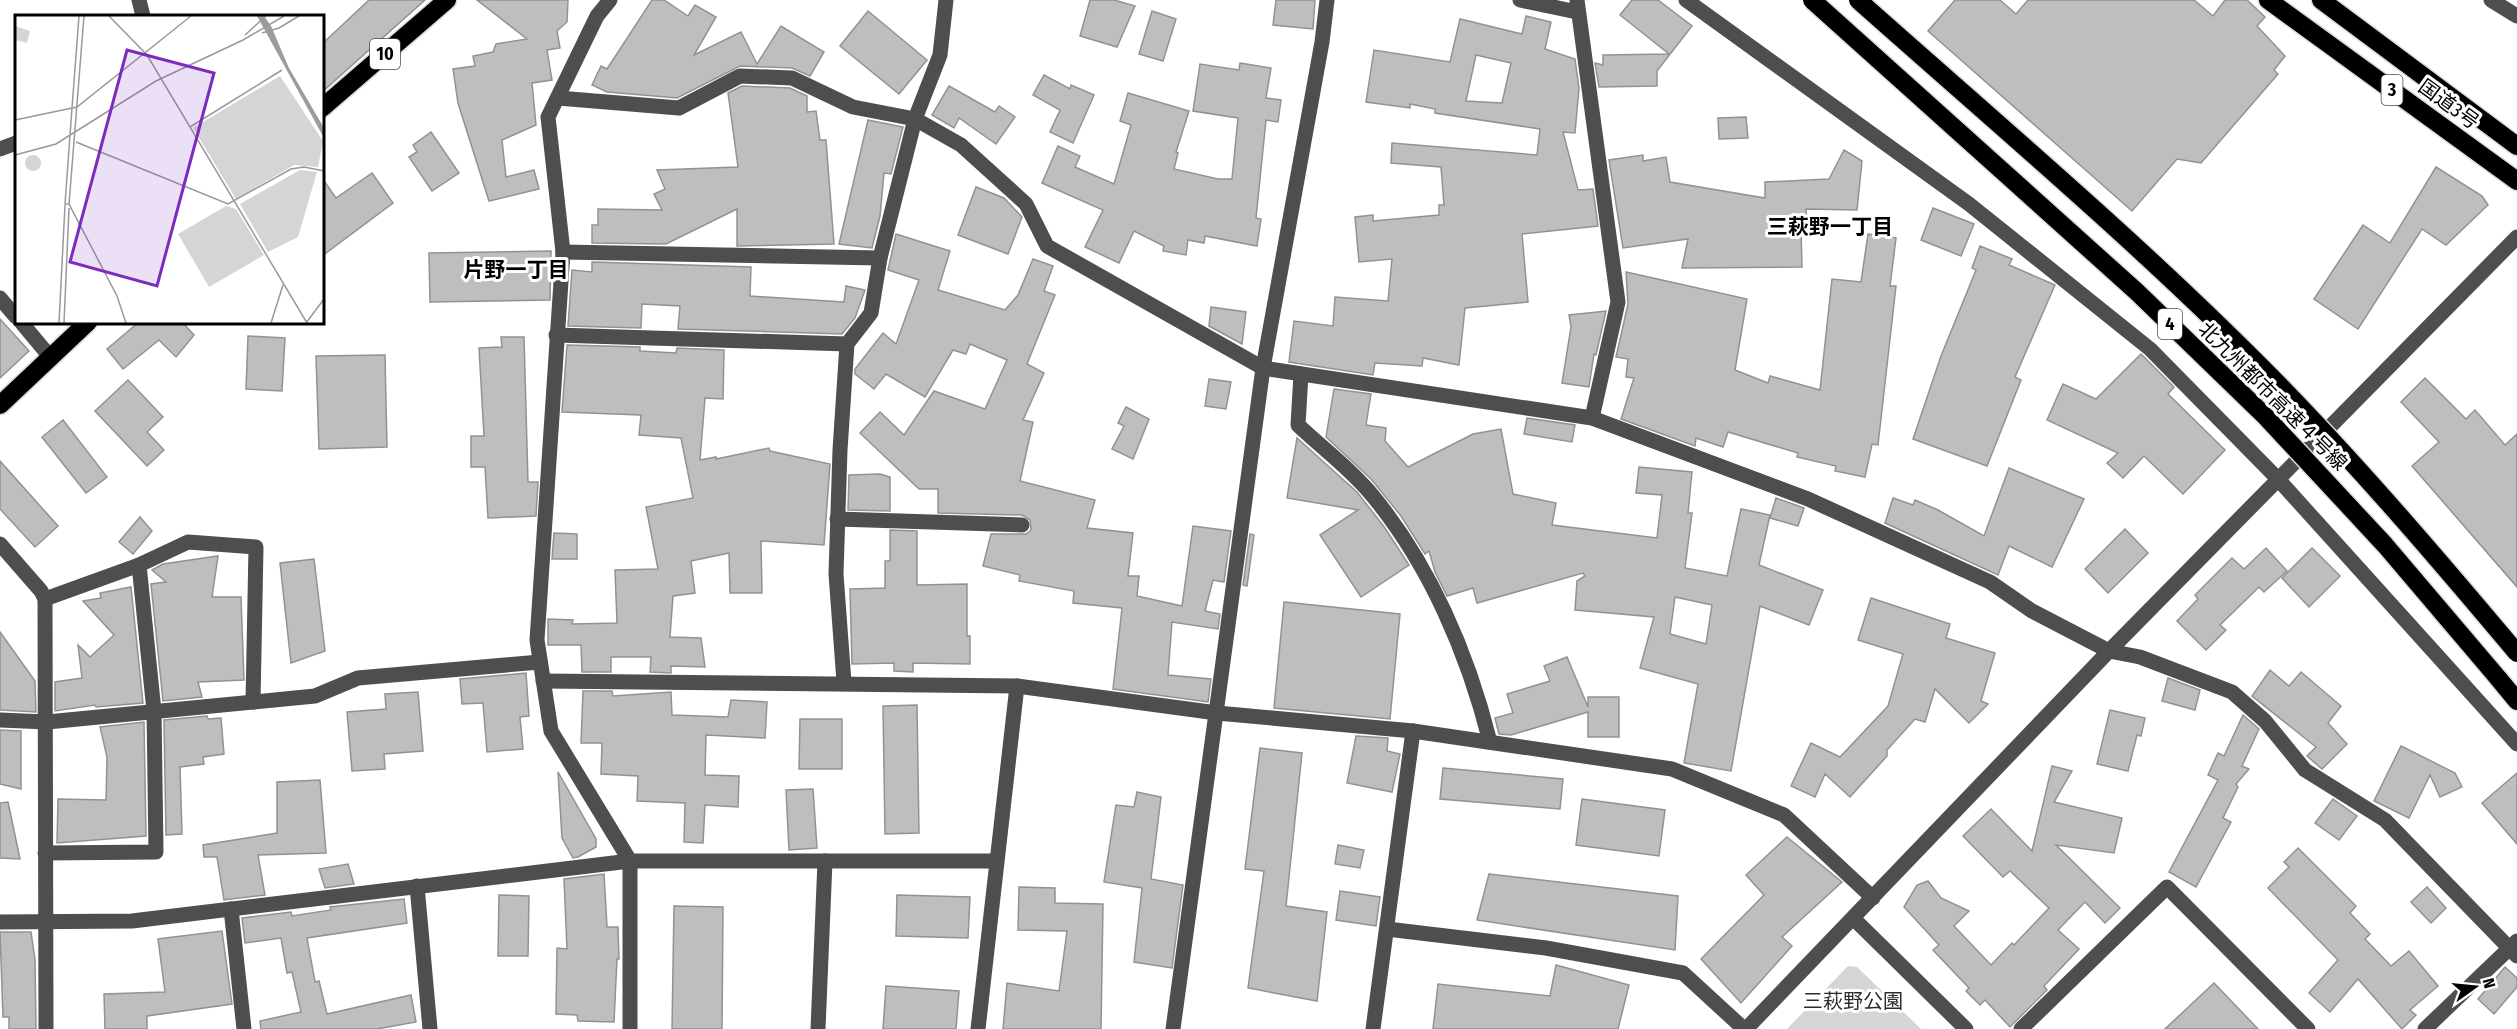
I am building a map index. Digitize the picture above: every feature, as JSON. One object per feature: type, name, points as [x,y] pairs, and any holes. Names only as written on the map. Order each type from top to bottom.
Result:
[{"type":"highway","name":"10","points":[[324,106],[447,0]]},
{"type":"highway","name":"北九州都市高速４号線","points":[[1812,0],[2137,292],[2266,417],[2385,545],[2517,701]]},
{"type":"highway","name":"北九州都市高速４号線","points":[[1858,0],[2155,265],[2288,394],[2410,526],[2517,653]]},
{"type":"highway","name":"国道3号","points":[[2268,0],[2517,181]]},
{"type":"highway","name":"国道3号","points":[[2321,0],[2517,146]]},
{"type":"highway","points":[[0,405],[86,324]]},
{"type":"street","points":[[139,0],[143,15]]},
{"type":"street","points":[[610,0],[597,16],[548,117],[563,252],[537,640],[551,731],[630,861],[630,1029]]},
{"type":"street","points":[[844,682],[836,574],[847,344],[871,313],[880,258],[915,119],[940,55],[946,0]]},
{"type":"street","points":[[1173,1029],[1263,368],[1328,0]]},
{"type":"street","points":[[1520,0],[1577,6],[1618,302],[1592,418]]},
{"type":"street","points":[[1686,0],[1969,204],[2150,349],[2277,478],[2517,744]]},
{"type":"street","points":[[2491,0],[2517,16]]},
{"type":"street","points":[[558,98],[679,108],[740,76],[792,78],[853,107],[915,119],[961,145],[1026,204],[1047,246],[1263,368],[1592,418],[1808,499],[1990,582],[2032,611],[2109,651],[2140,657],[2232,692],[2265,721],[2305,770],[2385,819],[2514,949],[2425,1029]]},
{"type":"street","points":[[0,149],[15,143]]},
{"type":"street","points":[[1387,929],[1546,948],[1683,973],[1745,1029],[1854,919],[2277,478],[2517,237]]},
{"type":"street","points":[[563,252],[880,258]]},
{"type":"street","points":[[0,298],[15,316]]},
{"type":"street","points":[[23,324],[51,358]]},
{"type":"street","points":[[556,335],[847,344]]},
{"type":"street","points":[[1301,374],[1298,425],[1371,494],[1427,574],[1477,689],[1490,742]]},
{"type":"street","points":[[837,519],[1022,525]]},
{"type":"street","points":[[45,599],[140,565],[188,542],[256,547],[253,702]]},
{"type":"street","points":[[0,544],[41,591],[45,599],[46,1029]]},
{"type":"street","points":[[45,853],[156,852],[154,711],[140,565]]},
{"type":"street","points":[[0,720],[46,722],[315,696],[358,678],[540,662]]},
{"type":"street","points":[[543,681],[844,682],[1017,686],[1217,713],[1413,731],[1672,769],[1784,815],[1874,898]]},
{"type":"street","points":[[978,1029],[995,861],[1017,686]]},
{"type":"street","points":[[1373,1029],[1413,731]]},
{"type":"street","points":[[0,922],[132,921],[630,861],[995,861]]},
{"type":"street","points":[[818,1029],[825,861]]},
{"type":"street","points":[[417,886],[430,1029]]},
{"type":"street","points":[[2021,1029],[2167,887],[2308,1029]]},
{"type":"street","points":[[231,909],[244,1029]]},
{"type":"street","points":[[1854,919],[1966,1029]]},
{"type":"green space","name":"三萩野公園","points":[[1848,966],[1857,967],[1921,1029],[1787,1029]]},
{"type":"building","points":[[369,0],[425,0],[324,90],[324,42]]},
{"type":"building","points":[[477,0],[568,0],[567,22],[557,31],[560,48],[547,50],[552,80],[532,83],[536,125],[502,140],[506,177],[534,170],[539,189],[489,201],[458,103],[453,69],[475,66],[473,56],[493,52],[496,44],[527,39]]},
{"type":"building","points":[[652,0],[664,0],[688,16],[695,5],[716,17],[694,55],[741,32],[757,64],[781,26],[824,52],[810,76],[792,68],[740,66],[677,98],[607,92],[592,85],[601,66],[607,69]]},
{"type":"building","points":[[1090,0],[1114,0],[1135,6],[1117,47],[1080,36]]},
{"type":"building","points":[[1276,0],[1315,0],[1313,29],[1273,25]]},
{"type":"building","points":[[1632,0],[1658,0],[1692,26],[1657,71],[1657,86],[1599,87],[1595,63],[1603,65],[1603,55],[1669,54],[1620,15]]},
{"type":"building","points":[[1955,0],[2000,0],[2016,14],[2028,0],[2194,0],[2213,16],[2225,0],[2247,0],[2265,17],[2257,26],[2285,56],[2274,70],[2278,74],[2201,163],[2177,159],[2132,211],[1928,31]]},
{"type":"building","points":[[868,11],[927,60],[899,94],[840,46]]},
{"type":"building","points":[[1152,11],[1176,19],[1163,61],[1139,54]]},
{"type":"building","points":[[1526,16],[1551,22],[1545,49],[1575,59],[1579,88],[1575,133],[1563,132],[1578,190],[1593,189],[1598,226],[1522,234],[1528,302],[1465,308],[1459,365],[1423,358],[1422,366],[1375,363],[1373,375],[1289,362],[1294,321],[1333,326],[1335,297],[1388,301],[1392,259],[1359,262],[1355,217],[1373,215],[1373,221],[1439,215],[1439,205],[1444,205],[1441,167],[1391,163],[1392,143],[1537,155],[1540,129],[1435,113],[1435,109],[1410,104],[1410,108],[1366,102],[1374,50],[1450,62],[1460,19],[1522,34]],"holes":[[[1476,55],[1511,63],[1502,103],[1466,101]]]},
{"type":"building","points":[[1240,63],[1271,68],[1266,98],[1281,100],[1278,122],[1266,120],[1256,218],[1261,219],[1257,246],[1205,236],[1204,243],[1188,240],[1186,255],[1163,251],[1164,246],[1134,231],[1119,263],[1085,247],[1103,210],[1042,183],[1058,146],[1080,156],[1075,167],[1114,184],[1131,125],[1120,121],[1128,93],[1189,111],[1176,152],[1178,153],[1174,169],[1218,179],[1232,179],[1238,118],[1193,111],[1200,64],[1239,70]]},
{"type":"building","points":[[1044,75],[1070,89],[1071,85],[1094,95],[1073,143],[1050,132],[1060,110],[1033,95]]},
{"type":"building","points":[[742,86],[790,88],[807,96],[807,112],[816,111],[820,140],[826,140],[834,244],[737,246],[737,209],[666,244],[592,243],[592,225],[598,225],[598,209],[662,210],[654,194],[665,189],[657,170],[738,167],[728,93]]},
{"type":"building","points":[[949,86],[995,112],[999,106],[1015,117],[996,144],[959,118],[954,128],[932,115]]},
{"type":"building","points":[[1746,117],[1748,138],[1719,139],[1718,118]]},
{"type":"building","points":[[868,120],[903,127],[891,174],[884,173],[880,216],[872,248],[839,244]]},
{"type":"building","points":[[431,132],[459,173],[432,191],[409,157],[417,152],[413,145]]},
{"type":"building","points":[[1844,150],[1862,161],[1857,210],[1806,209],[1807,229],[1801,229],[1802,267],[1682,268],[1688,239],[1623,248],[1609,160],[1643,155],[1643,161],[1666,157],[1670,182],[1765,198],[1765,182],[1829,179]]},
{"type":"building","points":[[2436,167],[2482,196],[2488,205],[2446,245],[2422,229],[2358,329],[2314,299],[2363,225],[2390,243]]},
{"type":"building","points":[[372,173],[393,203],[324,255],[324,181],[336,198]]},
{"type":"building","points":[[976,187],[1004,198],[1022,217],[1008,254],[958,235]]},
{"type":"building","points":[[1933,208],[1974,224],[1961,256],[1921,240]]},
{"type":"building","points":[[896,234],[950,251],[938,290],[1005,310],[1018,295],[1033,259],[1053,266],[1044,291],[1055,295],[1027,364],[1044,373],[1023,420],[1033,422],[1020,481],[1095,500],[1087,528],[1133,533],[1128,576],[1139,576],[1137,596],[1182,606],[1193,526],[1231,531],[1224,582],[1213,580],[1205,611],[1220,614],[1218,629],[1172,622],[1168,675],[1211,679],[1208,702],[1113,689],[1122,608],[1073,603],[1074,591],[1019,581],[1020,575],[983,566],[991,534],[1026,534],[1031,530],[1030,520],[1022,515],[938,513],[938,489],[919,489],[860,433],[880,412],[904,435],[934,391],[985,409],[1007,360],[970,344],[966,354],[953,350],[925,397],[886,374],[874,389],[855,374],[855,369],[883,333],[896,344],[919,280],[888,270]]},
{"type":"building","points":[[1868,234],[1896,238],[1890,286],[1896,286],[1878,445],[1872,444],[1865,477],[1835,471],[1836,466],[1797,457],[1798,453],[1728,432],[1723,447],[1696,438],[1695,446],[1621,419],[1634,378],[1626,377],[1628,359],[1616,357],[1628,304],[1626,272],[1747,299],[1735,370],[1768,383],[1770,376],[1820,390],[1832,279],[1861,282]]},
{"type":"building","points":[[1980,246],[2012,259],[2009,265],[2055,285],[2015,377],[2021,380],[1987,466],[1913,439],[1941,356],[1976,270],[1972,268]]},
{"type":"building","points":[[551,251],[550,300],[430,302],[429,253]]},
{"type":"building","points":[[592,262],[751,267],[750,296],[844,302],[846,286],[865,290],[855,318],[842,334],[678,329],[680,306],[642,304],[641,328],[568,326],[572,270],[592,272]]},
{"type":"building","points":[[1211,307],[1246,312],[1242,344],[1209,326]]},
{"type":"building","points":[[1606,311],[1596,355],[1594,354],[1589,387],[1562,383],[1571,327],[1569,315]]},
{"type":"building","points":[[0,319],[29,351],[0,378]]},
{"type":"building","points":[[137,324],[184,324],[194,335],[176,357],[159,340],[123,369],[107,349]]},
{"type":"building","points":[[248,336],[285,338],[282,391],[246,389]]},
{"type":"building","points":[[501,337],[524,337],[528,482],[538,482],[536,516],[488,518],[485,467],[471,467],[471,436],[484,436],[479,348],[502,347]]},
{"type":"building","points":[[567,345],[640,347],[640,351],[676,353],[677,348],[724,350],[723,399],[705,398],[700,460],[769,448],[770,451],[830,464],[824,545],[761,541],[762,593],[730,593],[729,553],[691,561],[695,593],[673,596],[670,637],[701,638],[705,667],[671,666],[671,673],[650,672],[651,657],[611,657],[611,672],[582,672],[581,645],[548,645],[548,619],[573,620],[572,624],[617,623],[615,570],[658,569],[646,507],[693,498],[681,438],[639,435],[641,415],[562,412]]},
{"type":"building","points":[[2141,354],[2174,387],[2168,394],[2225,450],[2183,494],[2144,456],[2123,478],[2107,463],[2118,453],[2047,420],[2063,384],[2096,399]]},
{"type":"building","points":[[385,355],[387,447],[319,449],[316,356]]},
{"type":"building","points":[[2425,378],[2466,419],[2475,410],[2505,445],[2517,434],[2517,587],[2412,466],[2439,442],[2401,402]]},
{"type":"building","points":[[1209,379],[1231,382],[1226,409],[1205,406]]},
{"type":"building","points":[[128,380],[163,417],[147,432],[164,450],[147,466],[95,411]]},
{"type":"building","points":[[1334,389],[1371,394],[1366,425],[1386,428],[1385,441],[1408,467],[1473,434],[1501,429],[1513,494],[1556,503],[1552,525],[1657,538],[1662,495],[1636,493],[1639,467],[1692,472],[1688,513],[1692,513],[1685,568],[1727,576],[1741,509],[1770,515],[1759,565],[1823,590],[1809,625],[1760,606],[1731,771],[1684,763],[1698,684],[1640,668],[1654,617],[1575,610],[1577,581],[1585,576],[1583,573],[1477,603],[1473,588],[1447,596],[1435,572],[1429,551],[1425,554],[1401,516],[1371,479],[1326,437]],"holes":[[[1675,597],[1712,605],[1706,644],[1670,634]]]},
{"type":"building","points":[[1126,407],[1149,419],[1133,459],[1112,449],[1124,426],[1118,423]]},
{"type":"building","points":[[1527,418],[1575,425],[1572,442],[1524,434]]},
{"type":"building","points":[[63,420],[107,477],[86,493],[42,437]]},
{"type":"building","points":[[1297,438],[1357,492],[1385,528],[1409,565],[1361,597],[1320,535],[1358,510],[1287,498]]},
{"type":"building","points":[[0,461],[58,526],[35,547],[0,509]]},
{"type":"building","points":[[2009,468],[2084,499],[2052,567],[2009,546],[1998,575],[1885,523],[1893,498],[1913,505],[1915,500],[1984,536]]},
{"type":"building","points":[[880,474],[890,477],[890,511],[848,510],[849,475]]},
{"type":"building","points":[[1776,498],[1804,508],[1798,526],[1770,518]]},
{"type":"building","points":[[140,517],[152,531],[133,554],[119,542]]},
{"type":"building","points":[[2125,529],[2148,553],[2108,593],[2085,569]]},
{"type":"building","points":[[890,530],[917,531],[917,585],[967,584],[967,636],[970,636],[970,664],[913,663],[913,672],[894,671],[894,663],[852,664],[850,589],[885,588],[885,561],[890,561]]},
{"type":"building","points":[[554,533],[577,534],[577,559],[552,559]]},
{"type":"building","points":[[1250,534],[1254,535],[1247,586],[1243,585]]},
{"type":"building","points":[[2266,548],[2287,571],[2264,592],[2259,587],[2220,625],[2226,630],[2206,650],[2177,621],[2198,599],[2195,595],[2232,558],[2244,569]]},
{"type":"building","points":[[2312,548],[2340,576],[2309,607],[2282,578]]},
{"type":"building","points":[[218,556],[212,597],[241,597],[244,680],[198,682],[202,697],[163,701],[151,584],[166,582],[152,570],[163,564]]},
{"type":"building","points":[[314,559],[325,651],[291,663],[280,563]]},
{"type":"building","points":[[131,587],[143,703],[96,707],[95,705],[55,711],[55,682],[82,678],[78,645],[90,657],[114,635],[83,601],[101,598],[100,593]]},
{"type":"building","points":[[1871,598],[1950,624],[1946,638],[1995,653],[1981,701],[1988,704],[1969,723],[1935,689],[1925,722],[1915,719],[1887,750],[1887,756],[1850,797],[1825,774],[1815,797],[1791,786],[1811,743],[1840,757],[1888,706],[1903,654],[1858,640]]},
{"type":"building","points":[[1284,602],[1400,614],[1390,719],[1274,708]]},
{"type":"building","points":[[0,632],[35,681],[36,712],[0,710]]},
{"type":"building","points":[[1567,657],[1588,707],[1588,697],[1619,697],[1619,737],[1588,737],[1588,712],[1511,735],[1499,734],[1495,718],[1513,713],[1507,694],[1550,681],[1544,666]]},
{"type":"building","points":[[2270,670],[2289,686],[2301,672],[2341,706],[2328,723],[2347,744],[2322,769],[2307,756],[2316,747],[2252,696]]},
{"type":"building","points":[[526,673],[529,716],[520,717],[523,749],[487,752],[483,703],[462,704],[460,679]]},
{"type":"building","points":[[2168,678],[2200,690],[2195,710],[2162,701]]},
{"type":"building","points":[[583,691],[612,691],[613,696],[671,692],[672,715],[728,717],[731,700],[767,702],[765,738],[706,735],[705,775],[739,776],[738,807],[705,805],[703,843],[684,842],[685,803],[637,801],[638,776],[601,774],[602,743],[581,743]]},
{"type":"building","points":[[418,692],[423,751],[384,754],[385,769],[352,771],[347,712],[386,709],[385,694]]},
{"type":"building","points":[[917,705],[919,833],[885,834],[883,706]]},
{"type":"building","points":[[2110,710],[2145,718],[2141,736],[2137,735],[2128,771],[2097,764]]},
{"type":"building","points":[[2243,715],[2259,729],[2242,766],[2249,769],[2236,784],[2238,787],[2223,818],[2231,822],[2196,887],[2169,872],[2218,780],[2208,775],[2218,753],[2224,756]]},
{"type":"building","points":[[207,716],[208,719],[221,718],[224,754],[203,757],[204,764],[180,767],[182,834],[166,835],[164,720]]},
{"type":"building","points":[[800,719],[842,719],[842,769],[799,769]]},
{"type":"building","points":[[144,722],[146,836],[57,843],[58,799],[106,800],[107,757],[100,727]]},
{"type":"building","points":[[0,730],[21,731],[21,789],[0,784]]},
{"type":"building","points":[[1356,736],[1388,738],[1387,751],[1400,754],[1392,792],[1347,783]]},
{"type":"building","points":[[2401,746],[2455,773],[2462,787],[2440,797],[2430,775],[2409,818],[2374,801]]},
{"type":"building","points":[[1260,748],[1302,753],[1286,906],[1327,912],[1317,1001],[1248,988],[1264,871],[1245,869]]},
{"type":"building","points":[[2052,766],[2072,771],[2054,802],[2122,818],[2114,853],[2056,845],[2120,908],[2105,923],[2085,902],[2058,930],[2079,949],[2044,986],[2047,990],[2010,1027],[1985,1000],[1980,1005],[1966,991],[1969,988],[1933,950],[1939,945],[1904,907],[1917,885],[1928,881],[1941,898],[1969,911],[1954,926],[1991,965],[2012,943],[2014,945],[2049,908],[2010,871],[2003,877],[1963,836],[1991,809],[2032,851]]},
{"type":"building","points":[[1443,768],[1563,779],[1560,809],[1440,799]]},
{"type":"building","points":[[558,772],[596,839],[596,847],[578,857],[573,858],[562,838]]},
{"type":"building","points":[[2517,773],[2517,844],[2482,803]]},
{"type":"building","points":[[320,780],[326,853],[258,855],[265,895],[224,900],[217,857],[204,857],[203,845],[277,833],[277,782]]},
{"type":"building","points":[[813,789],[817,848],[789,850],[786,790]]},
{"type":"building","points":[[1137,792],[1161,797],[1151,879],[1183,885],[1172,968],[1134,962],[1142,888],[1104,882],[1116,805],[1134,807]]},
{"type":"building","points":[[1582,799],[1665,810],[1659,856],[1576,845]]},
{"type":"building","points":[[2333,799],[2357,816],[2339,840],[2315,823]]},
{"type":"building","points":[[8,802],[20,859],[0,858],[0,803]]},
{"type":"building","points":[[1787,837],[1842,882],[1782,937],[1792,946],[1741,1003],[1701,959],[1764,895],[1746,875]]},
{"type":"building","points":[[1338,845],[1364,850],[1360,868],[1335,864]]},
{"type":"building","points":[[2298,848],[2356,906],[2350,913],[2370,934],[2365,939],[2391,966],[2409,951],[2438,986],[2410,1010],[2416,1015],[2402,1029],[2358,979],[2330,1012],[2309,993],[2338,960],[2268,888],[2289,867],[2284,862]]},
{"type":"building","points":[[348,864],[354,884],[325,888],[319,869]]},
{"type":"building","points":[[604,874],[607,927],[618,927],[619,959],[617,959],[614,1022],[578,1021],[577,1015],[556,1014],[557,948],[567,949],[564,879]]},
{"type":"building","points":[[1489,874],[1678,896],[1675,950],[1477,920]]},
{"type":"building","points":[[1019,887],[1055,888],[1055,903],[1103,904],[1101,1029],[1003,1029],[1007,983],[1059,991],[1067,931],[1018,930]]},
{"type":"building","points":[[2427,887],[2446,908],[2431,923],[2411,902]]},
{"type":"building","points":[[1340,891],[1380,897],[1376,926],[1336,920]]},
{"type":"building","points":[[499,895],[529,896],[528,956],[498,956]]},
{"type":"building","points":[[897,895],[970,897],[968,938],[896,936]]},
{"type":"building","points":[[404,899],[407,923],[307,938],[315,982],[319,981],[327,1014],[411,995],[416,1022],[377,1029],[261,1029],[260,1021],[301,1012],[292,972],[287,973],[281,938],[245,943],[242,918],[291,912],[292,916],[331,910],[330,907]]},
{"type":"building","points":[[674,906],[723,907],[722,1029],[672,1029]]},
{"type":"building","points":[[222,931],[232,1004],[147,1016],[147,1029],[105,1029],[104,994],[165,992],[158,939]]},
{"type":"building","points":[[0,932],[31,932],[35,960],[36,1029],[9,1029],[9,1017],[3,1017]]},
{"type":"building","points":[[1556,965],[1629,985],[1618,1029],[1433,1029],[1438,984],[1550,996]]},
{"type":"building","points":[[2505,967],[2517,978],[2517,987],[2494,1014],[2478,999]]},
{"type":"building","points":[[2214,983],[2258,1029],[2165,1029]]},
{"type":"building","points":[[886,986],[959,991],[956,1029],[883,1029]]},
{"type":"district","name":"三萩野一丁目","points":[[1830,227]]},
{"type":"district","name":"片野一丁目","points":[[516,270]]}]
